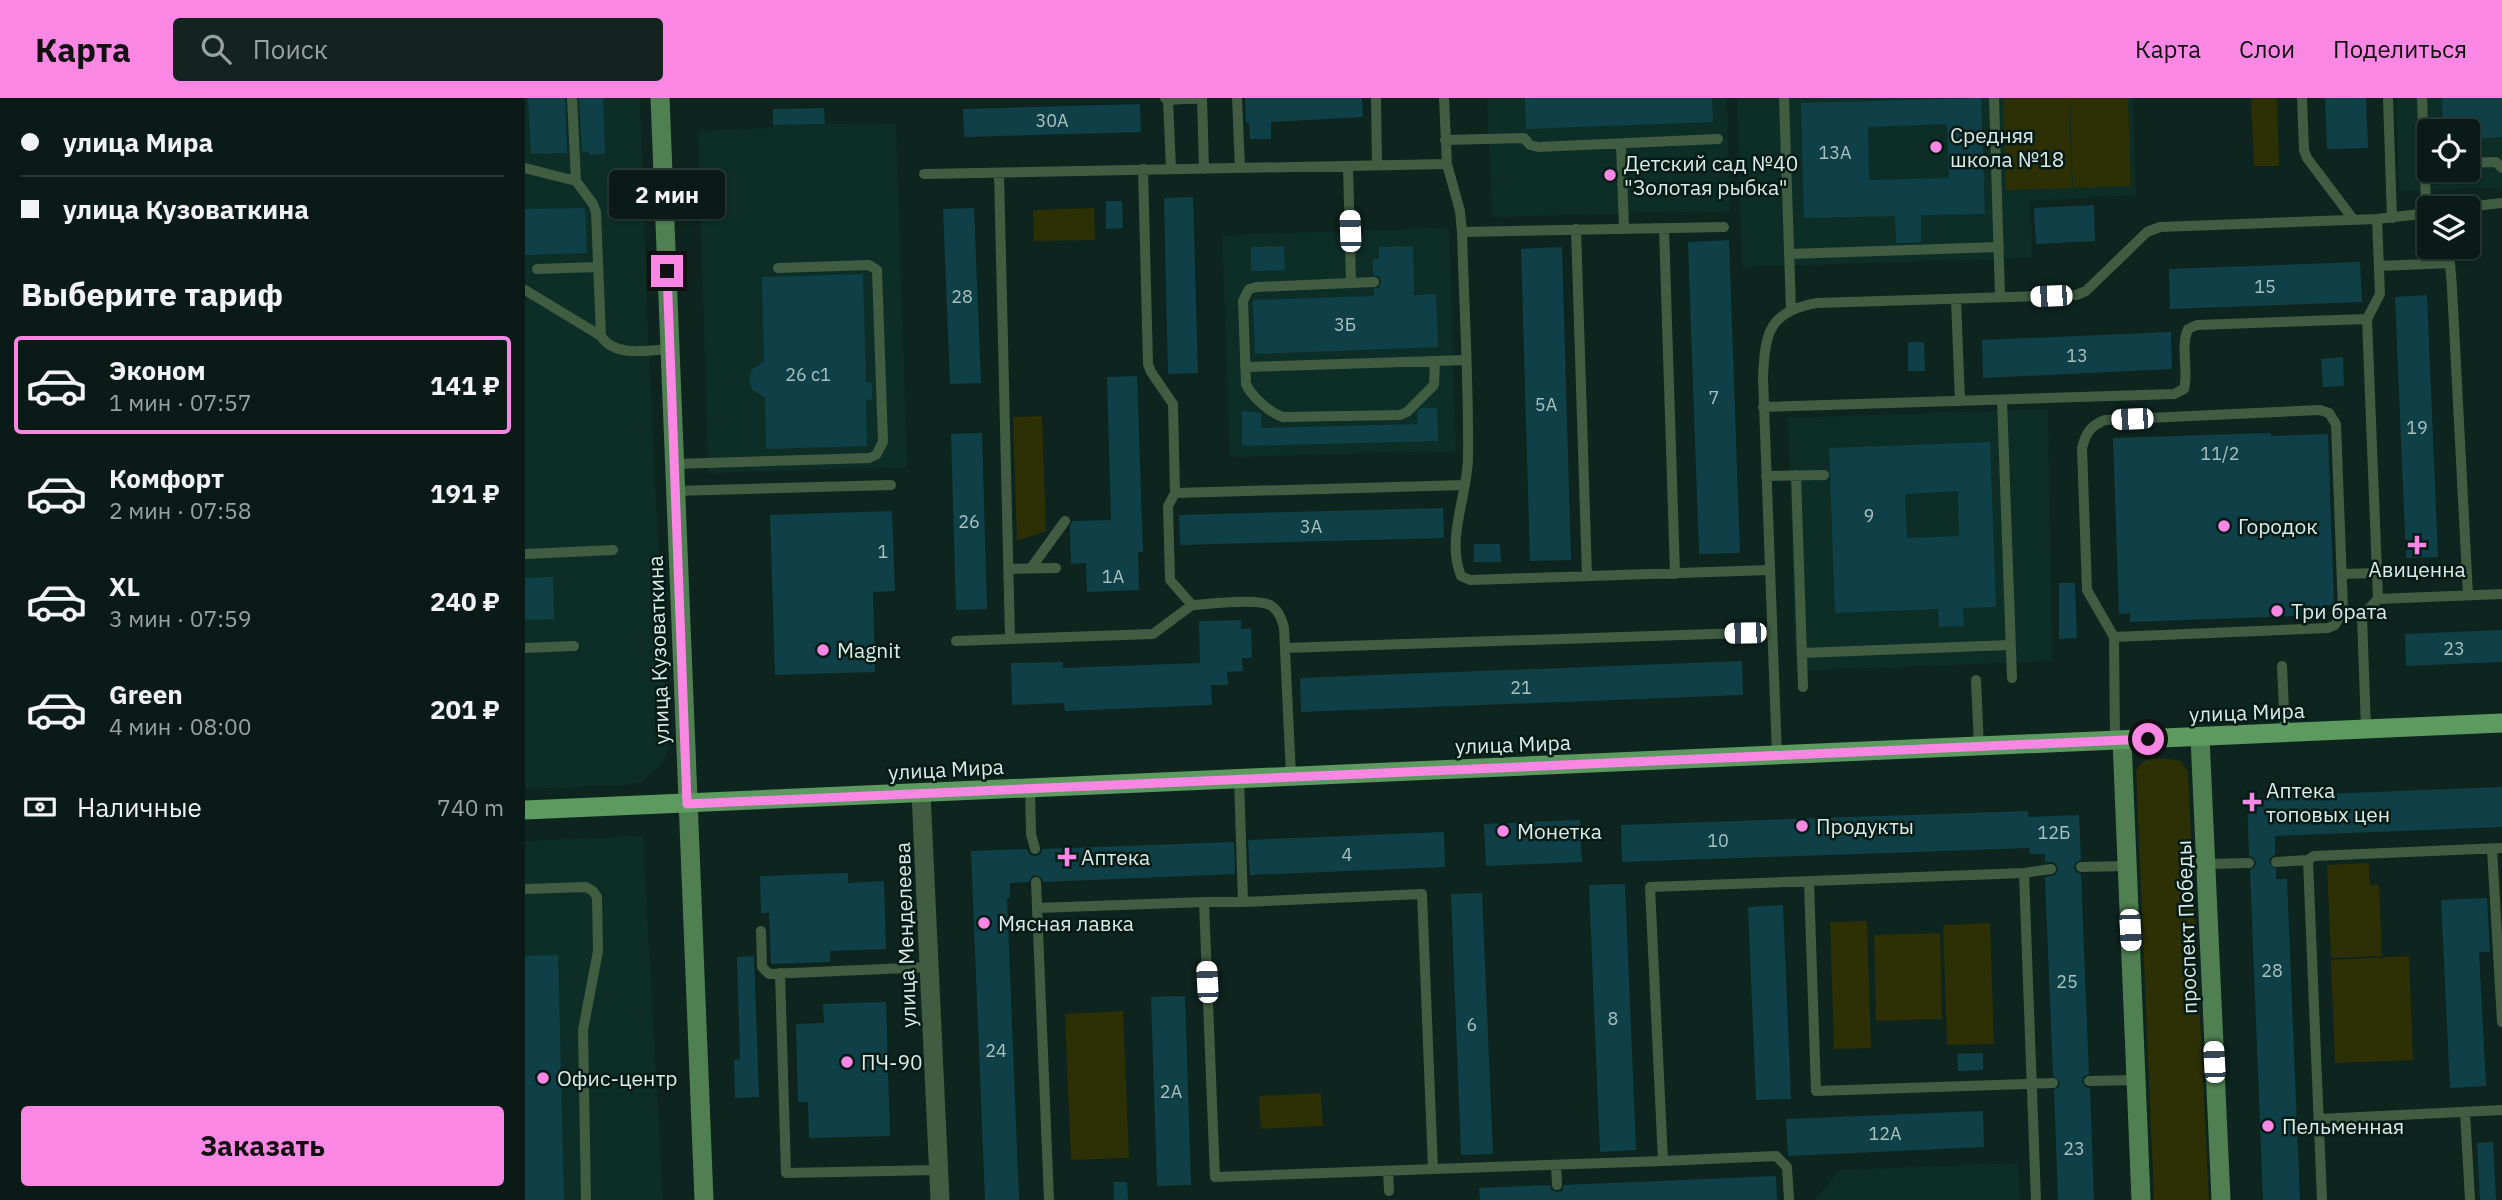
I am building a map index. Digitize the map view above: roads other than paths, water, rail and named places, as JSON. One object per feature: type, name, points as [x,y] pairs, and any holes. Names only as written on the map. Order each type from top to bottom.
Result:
[{"type":"main road","name":"улица Кузоваткина","points":[[660,98],[704,1200]]},
{"type":"main road","name":"улица Мира","points":[[525,810],[2502,723]]},
{"type":"main road","name":"проспект Победы","points":[[2200,737],[2221,1200]]},
{"type":"main road","points":[[2118,740],[2127,866],[2141,1200]]},
{"type":"street","name":"улица Менделеева","points":[[921,793],[940,1200]]},
{"type":"lane","points":[[572,98],[576,181],[596,212],[601,337]]},
{"type":"lane","points":[[1171,169],[1167,99],[1202,98],[1204,169]]},
{"type":"lane","points":[[1237,98],[1240,168]]},
{"type":"lane","points":[[1376,98],[1377,165]]},
{"type":"lane","points":[[1444,98],[1447,164],[1460,211],[1462,232],[1468,460],[1457,532],[1458,569],[1461,576],[1470,580],[1769,570]]},
{"type":"lane","points":[[1784,98],[1791,310]]},
{"type":"lane","points":[[1994,98],[2000,298]]},
{"type":"lane","points":[[2302,98],[2304,150],[2307,158],[2353,219]]},
{"type":"lane","points":[[2388,98],[2392,218]]},
{"type":"lane","points":[[2422,98],[2424,119]]},
{"type":"lane","points":[[1445,140],[1524,138],[1529,145],[1538,147],[1718,139]]},
{"type":"lane","points":[[1621,144],[1624,229]]},
{"type":"lane","points":[[2480,163],[2496,162],[2502,168]]},
{"type":"lane","points":[[924,174],[1447,164]]},
{"type":"lane","points":[[1348,166],[1351,283]]},
{"type":"lane","points":[[525,168],[576,181]]},
{"type":"lane","points":[[1143,169],[1148,364],[1173,404],[1175,493],[1168,506],[1170,580],[1192,605]]},
{"type":"lane","points":[[999,173],[1010,639]]},
{"type":"lane","points":[[2480,206],[2502,204]]},
{"type":"lane","points":[[1777,755],[1763,407],[1765,346],[1773,325],[1783,314],[1796,306],[1817,303],[2077,295],[2086,291],[2147,232],[2160,227],[2417,215]]},
{"type":"lane","points":[[2377,219],[2379,300],[2367,319],[2378,599]]},
{"type":"lane","points":[[1462,232],[1724,227]]},
{"type":"lane","points":[[1664,228],[1675,574]]},
{"type":"lane","points":[[1576,229],[1587,576]]},
{"type":"lane","points":[[1789,254],[1999,247]]},
{"type":"lane","points":[[2449,259],[2468,595]]},
{"type":"lane","points":[[2379,266],[2450,263]]},
{"type":"lane","points":[[674,464],[869,458],[881,448],[883,442],[877,270],[869,265],[778,268]]},
{"type":"lane","points":[[537,269],[597,267]]},
{"type":"lane","points":[[1374,282],[1249,289],[1243,301],[1245,367],[1249,391],[1276,415],[1283,417],[1401,415],[1408,412],[1434,385],[1436,361]]},
{"type":"lane","points":[[525,290],[601,337],[610,347],[621,350],[670,349]]},
{"type":"lane","points":[[1957,299],[1960,401]]},
{"type":"lane","points":[[1763,407],[2175,394],[2184,389],[2186,380],[2184,338],[2189,329],[2197,325],[2367,319]]},
{"type":"lane","points":[[1245,367],[1465,360]]},
{"type":"lane","points":[[2001,400],[2012,678]]},
{"type":"lane","points":[[2114,636],[2328,628],[2335,625],[2343,610],[2336,424],[2329,413],[2320,411],[2105,420],[2094,424],[2086,434],[2082,448],[2086,577],[2089,597],[2114,636],[2118,740]]},
{"type":"lane","points":[[1796,475],[1803,687]]},
{"type":"lane","points":[[1766,476],[1824,475]]},
{"type":"lane","points":[[675,491],[891,485]]},
{"type":"lane","points":[[1175,493],[1465,485]]},
{"type":"lane","points":[[1031,568],[1065,520]]},
{"type":"lane","points":[[525,554],[613,551]]},
{"type":"lane","points":[[1009,569],[1056,568]]},
{"type":"lane","points":[[2342,575],[2377,573]]},
{"type":"lane","points":[[2366,729],[2362,615],[2378,599],[2502,594]]},
{"type":"lane","points":[[956,641],[1153,634],[1192,605],[1261,602],[1273,606],[1281,616],[1285,648],[1291,776]]},
{"type":"lane","points":[[1285,648],[1772,632]]},
{"type":"lane","points":[[1802,653],[2010,645]]},
{"type":"lane","points":[[525,648],[574,646]]},
{"type":"lane","points":[[2282,666],[2285,733]]},
{"type":"lane","points":[[1976,680],[1979,747]]},
{"type":"lane","points":[[1239,778],[1243,902]]},
{"type":"lane","points":[[1030,788],[1031,834],[1035,849]]},
{"type":"lane","points":[[2276,862],[2308,860],[2314,856],[2497,849],[2502,1022]]},
{"type":"lane","points":[[2308,860],[2322,1200]]},
{"type":"lane","points":[[2206,864],[2249,863]]},
{"type":"lane","points":[[2081,867],[2127,866]]},
{"type":"lane","points":[[1663,1161],[1650,887],[2024,873],[2051,869]]},
{"type":"lane","points":[[2024,873],[2036,1200]]},
{"type":"lane","points":[[1036,882],[1049,1200]]},
{"type":"lane","points":[[1809,882],[1816,1091],[2053,1083]]},
{"type":"lane","points":[[525,889],[586,887],[597,897],[599,951],[583,1030],[586,1200]]},
{"type":"lane","points":[[1037,908],[1422,894],[1433,1169]]},
{"type":"lane","points":[[1204,902],[1215,1177],[1776,1156],[1787,1167],[1789,1200]]},
{"type":"lane","points":[[761,931],[762,967],[769,974],[930,967]]},
{"type":"lane","points":[[780,973],[786,1173],[938,1170]]},
{"type":"lane","points":[[2089,1081],[2137,1080]]},
{"type":"lane","points":[[2319,1119],[2502,1110]]},
{"type":"lane","points":[[2465,1112],[2470,1200]]},
{"type":"lane","points":[[1556,1165],[1557,1185]]},
{"type":"lane","points":[[1388,1171],[1389,1191]]},
{"type":"place","name":"Средняя школа №18","points":[[1936,147]]},
{"type":"place","name":"Детский сад №40 \"Золотая рыбка\"","points":[[1610,175]]},
{"type":"place","name":"Городок","points":[[2224,526]]},
{"type":"place","name":"Авиценна","points":[[2417,545]]},
{"type":"place","name":"Три брата","points":[[2277,611]]},
{"type":"place","name":"Magnit","points":[[823,650]]},
{"type":"place","name":"Аптека топовых цен","points":[[2252,802]]},
{"type":"place","name":"Продукты","points":[[1802,826]]},
{"type":"place","name":"Монетка","points":[[1503,831]]},
{"type":"place","name":"Аптека","points":[[1067,857]]},
{"type":"place","name":"Мясная лавка","points":[[984,923]]},
{"type":"place","name":"ПЧ-90","points":[[847,1062]]},
{"type":"place","name":"Офис-центр","points":[[543,1078]]},
{"type":"place","name":"Пельменная","points":[[2268,1126]]}]
